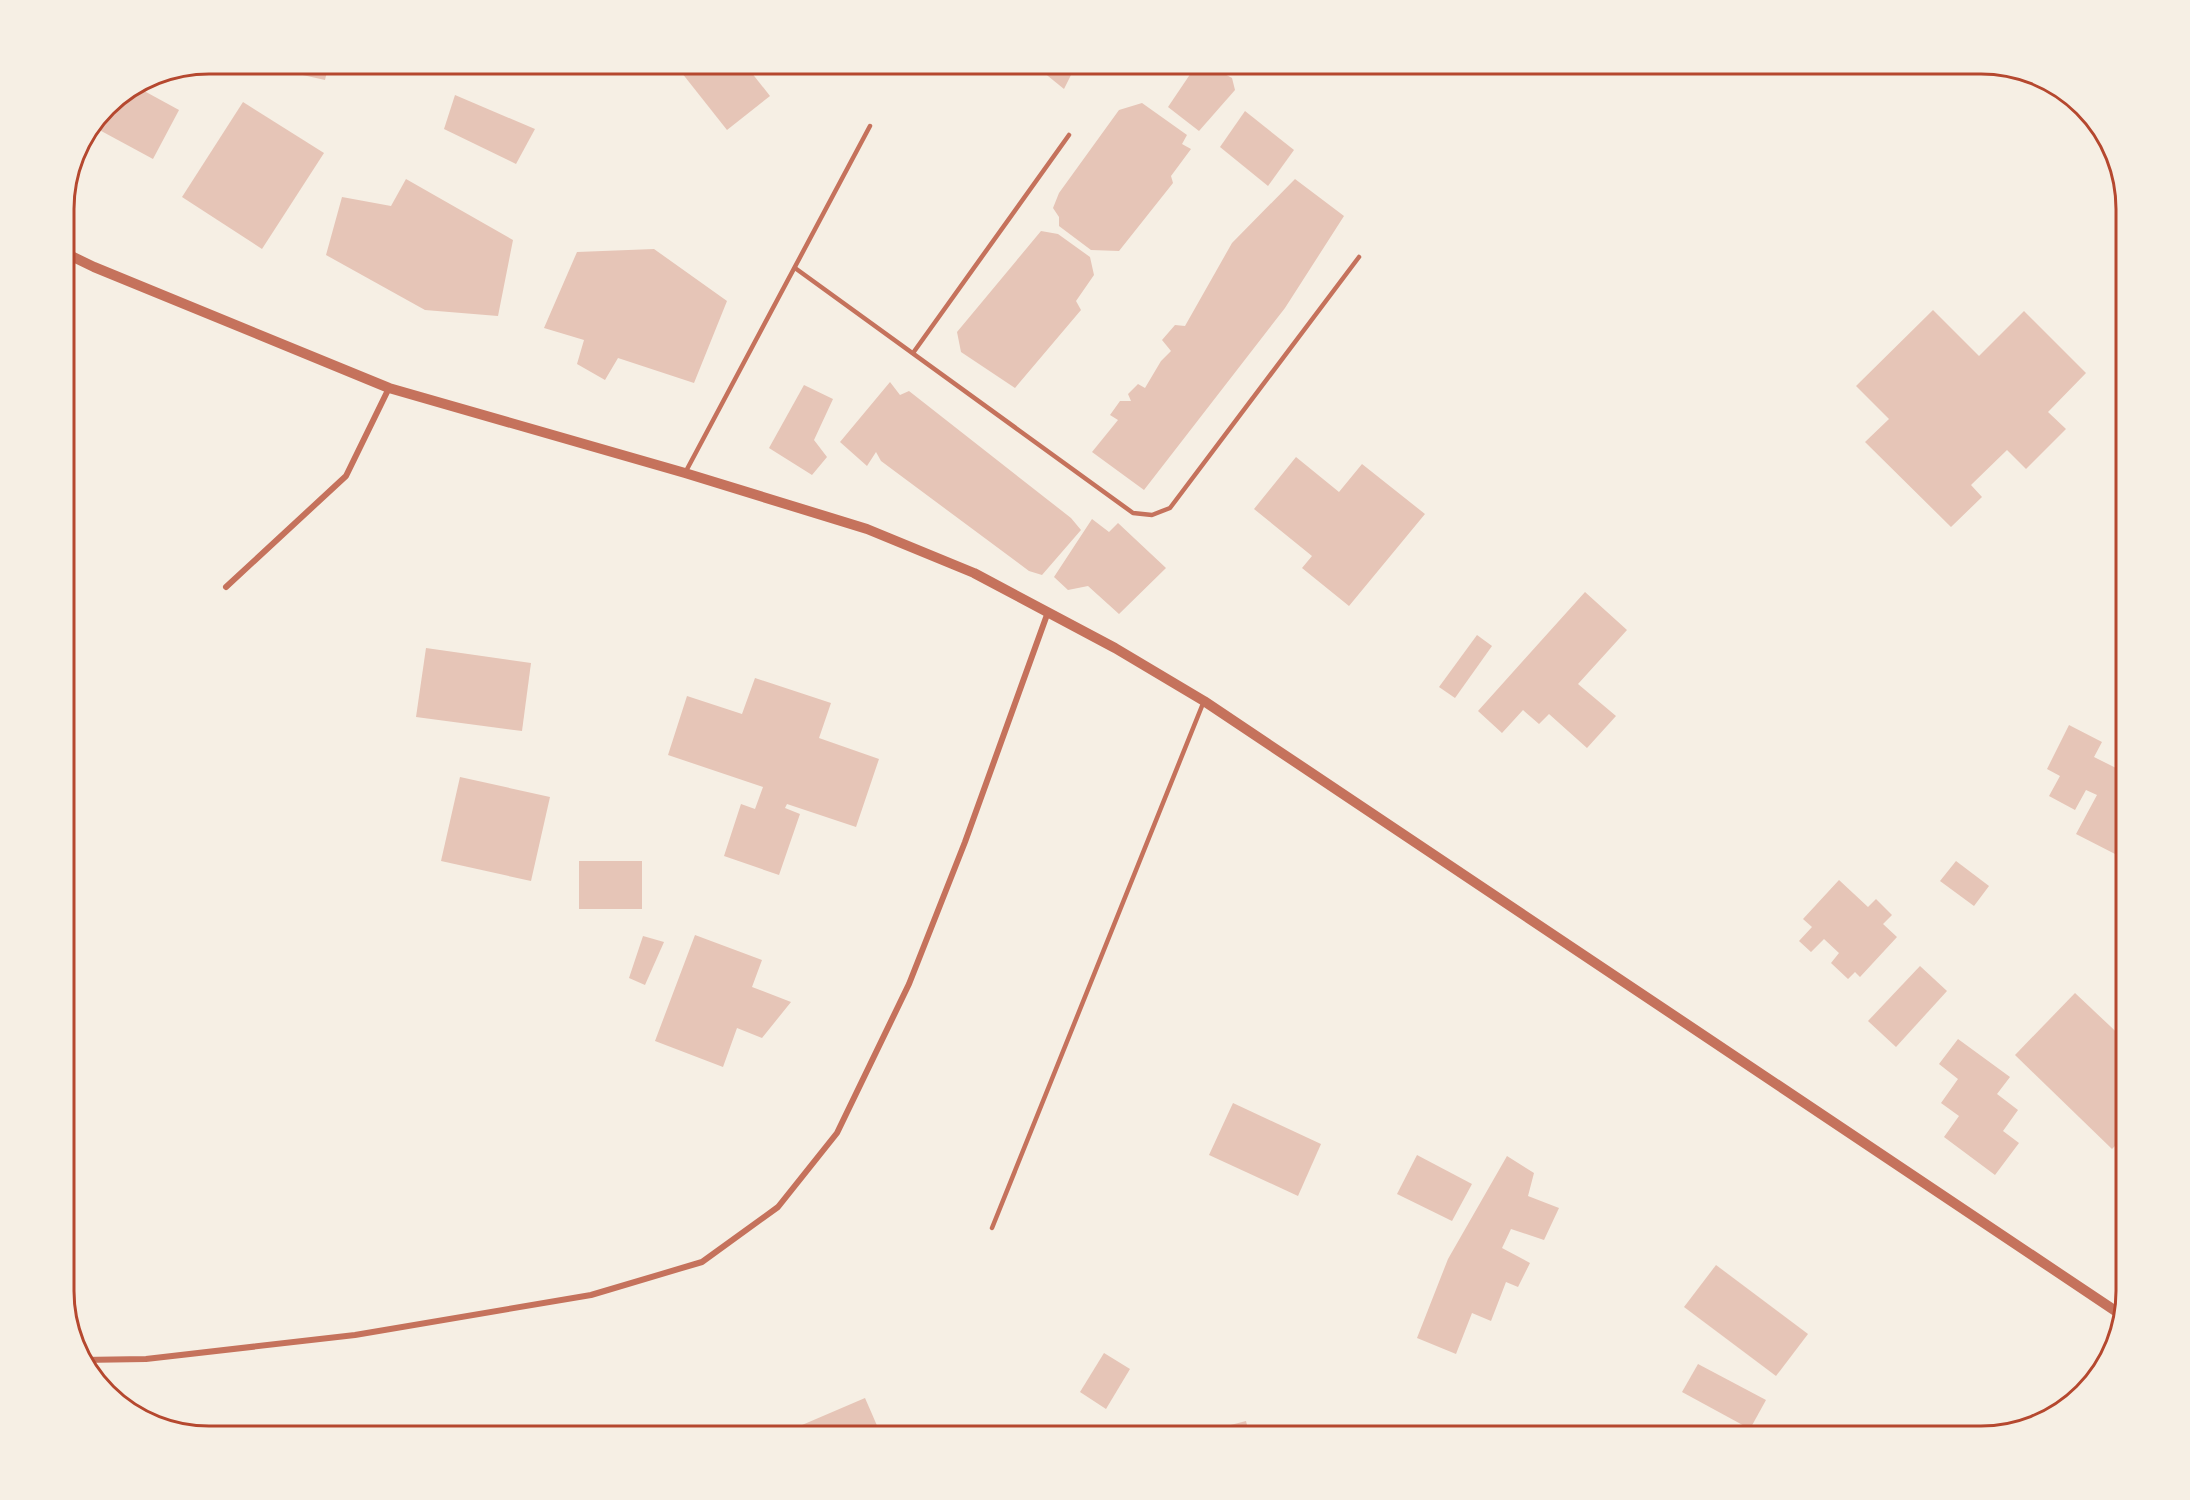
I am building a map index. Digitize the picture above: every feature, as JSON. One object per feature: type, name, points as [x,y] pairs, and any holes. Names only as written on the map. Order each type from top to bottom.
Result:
[{"type":"street","points":[[74,257],[389,388],[685,473],[867,529],[974,573],[1114,648],[1204,701],[2115,1311]]},
{"type":"street","points":[[226,588],[346,476],[389,388]]},
{"type":"street","points":[[92,1360],[146,1359],[356,1335],[591,1295],[702,1262],[778,1207],[837,1132],[909,984],[965,842],[1048,612]]},
{"type":"lane","points":[[685,473],[870,126]]},
{"type":"lane","points":[[914,353],[1069,135]]},
{"type":"lane","points":[[795,268],[1132,513],[1152,515],[1170,508],[1359,257]]},
{"type":"lane","points":[[992,1228],[1204,701]]},
{"type":"building","points":[[1191,73],[1224,73],[1232,78],[1235,90],[1199,131],[1168,107]]},
{"type":"building","points":[[298,74],[326,74],[325,80]]},
{"type":"building","points":[[682,74],[752,74],[770,96],[727,130]]},
{"type":"building","points":[[1045,74],[1072,74],[1064,89]]},
{"type":"building","points":[[143,90],[179,110],[153,159],[99,130],[113,113]]},
{"type":"building","points":[[455,95],[535,129],[516,164],[444,129]]},
{"type":"building","points":[[243,102],[324,153],[262,249],[182,197]]},
{"type":"building","points":[[1142,103],[1187,135],[1182,144],[1191,149],[1171,176],[1173,183],[1119,251],[1091,250],[1059,226],[1059,217],[1053,208],[1059,193],[1119,110]]},
{"type":"building","points":[[1245,111],[1294,150],[1268,186],[1220,147]]},
{"type":"building","points":[[406,179],[513,240],[498,316],[425,310],[326,255],[342,197],[391,206]]},
{"type":"building","points":[[1295,179],[1344,216],[1285,308],[1144,490],[1092,452],[1118,420],[1110,415],[1120,401],[1131,401],[1128,394],[1138,384],[1145,388],[1161,361],[1171,351],[1162,340],[1175,325],[1185,326],[1232,243]]},
{"type":"building","points":[[1041,231],[1058,234],[1090,257],[1094,275],[1076,301],[1081,310],[1015,388],[961,352],[957,332]]},
{"type":"building","points":[[654,249],[727,301],[694,383],[618,358],[605,380],[577,364],[584,340],[544,328],[577,252]]},
{"type":"building","points":[[1933,310],[1979,356],[2024,311],[2086,373],[2048,412],[2066,429],[2026,469],[2007,450],[1971,485],[1982,497],[1951,527],[1865,442],[1889,419],[1856,386]]},
{"type":"building","points":[[890,382],[900,395],[909,391],[1071,518],[1081,530],[1042,575],[1029,571],[881,461],[876,452],[867,466],[840,442]]},
{"type":"building","points":[[804,385],[833,399],[814,440],[827,457],[812,475],[769,448]]},
{"type":"building","points":[[1296,457],[1339,492],[1362,464],[1425,514],[1349,606],[1302,568],[1312,556],[1254,509]]},
{"type":"building","points":[[1092,519],[1109,532],[1118,523],[1166,568],[1119,614],[1088,586],[1068,590],[1054,577]]},
{"type":"building","points":[[1585,592],[1627,630],[1578,684],[1616,716],[1587,748],[1549,714],[1539,724],[1523,710],[1502,733],[1478,711]]},
{"type":"building","points":[[1477,635],[1492,646],[1455,698],[1439,687]]},
{"type":"building","points":[[426,648],[531,663],[522,731],[416,717]]},
{"type":"building","points":[[755,678],[831,703],[819,738],[879,759],[856,827],[787,804],[785,808],[800,814],[779,875],[724,856],[741,804],[755,809],[763,787],[668,755],[687,696],[742,714]]},
{"type":"building","points":[[2069,725],[2102,742],[2094,757],[2116,768],[2116,854],[2076,834],[2097,795],[2086,790],[2075,810],[2049,796],[2060,776],[2047,769]]},
{"type":"building","points":[[460,777],[550,797],[531,881],[441,861]]},
{"type":"building","points":[[579,861],[642,861],[642,909],[579,909]]},
{"type":"building","points":[[1956,861],[1989,886],[1974,906],[1940,881]]},
{"type":"building","points":[[1839,880],[1868,907],[1876,899],[1892,915],[1883,924],[1897,937],[1860,977],[1855,972],[1848,979],[1831,963],[1839,953],[1824,939],[1811,952],[1799,941],[1812,927],[1803,919]]},
{"type":"building","points":[[695,935],[762,960],[752,987],[791,1002],[762,1038],[737,1028],[723,1067],[655,1041]]},
{"type":"building","points":[[643,936],[664,942],[645,985],[629,978]]},
{"type":"building","points":[[1920,966],[1947,991],[1896,1047],[1868,1021]]},
{"type":"building","points":[[2075,993],[2116,1032],[2116,1145],[2112,1149],[2015,1055]]},
{"type":"building","points":[[1958,1039],[2010,1077],[1997,1094],[2018,1110],[2003,1131],[2019,1143],[1995,1175],[1944,1137],[1959,1116],[1941,1103],[1958,1079],[1939,1064]]},
{"type":"building","points":[[1233,1103],[1321,1144],[1298,1196],[1209,1155]]},
{"type":"building","points":[[1417,1155],[1472,1184],[1452,1221],[1397,1194]]},
{"type":"building","points":[[1507,1156],[1534,1173],[1528,1196],[1559,1208],[1544,1240],[1511,1229],[1502,1248],[1530,1263],[1518,1287],[1506,1282],[1491,1321],[1472,1313],[1456,1354],[1417,1338],[1448,1259]]},
{"type":"building","points":[[1716,1265],[1808,1334],[1776,1376],[1684,1307]]},
{"type":"building","points":[[1104,1353],[1130,1369],[1106,1409],[1080,1392]]},
{"type":"building","points":[[1698,1364],[1766,1400],[1752,1426],[1744,1426],[1682,1392]]},
{"type":"building","points":[[865,1398],[877,1426],[800,1426]]},
{"type":"building","points":[[1246,1421],[1247,1426],[1227,1426]]}]
